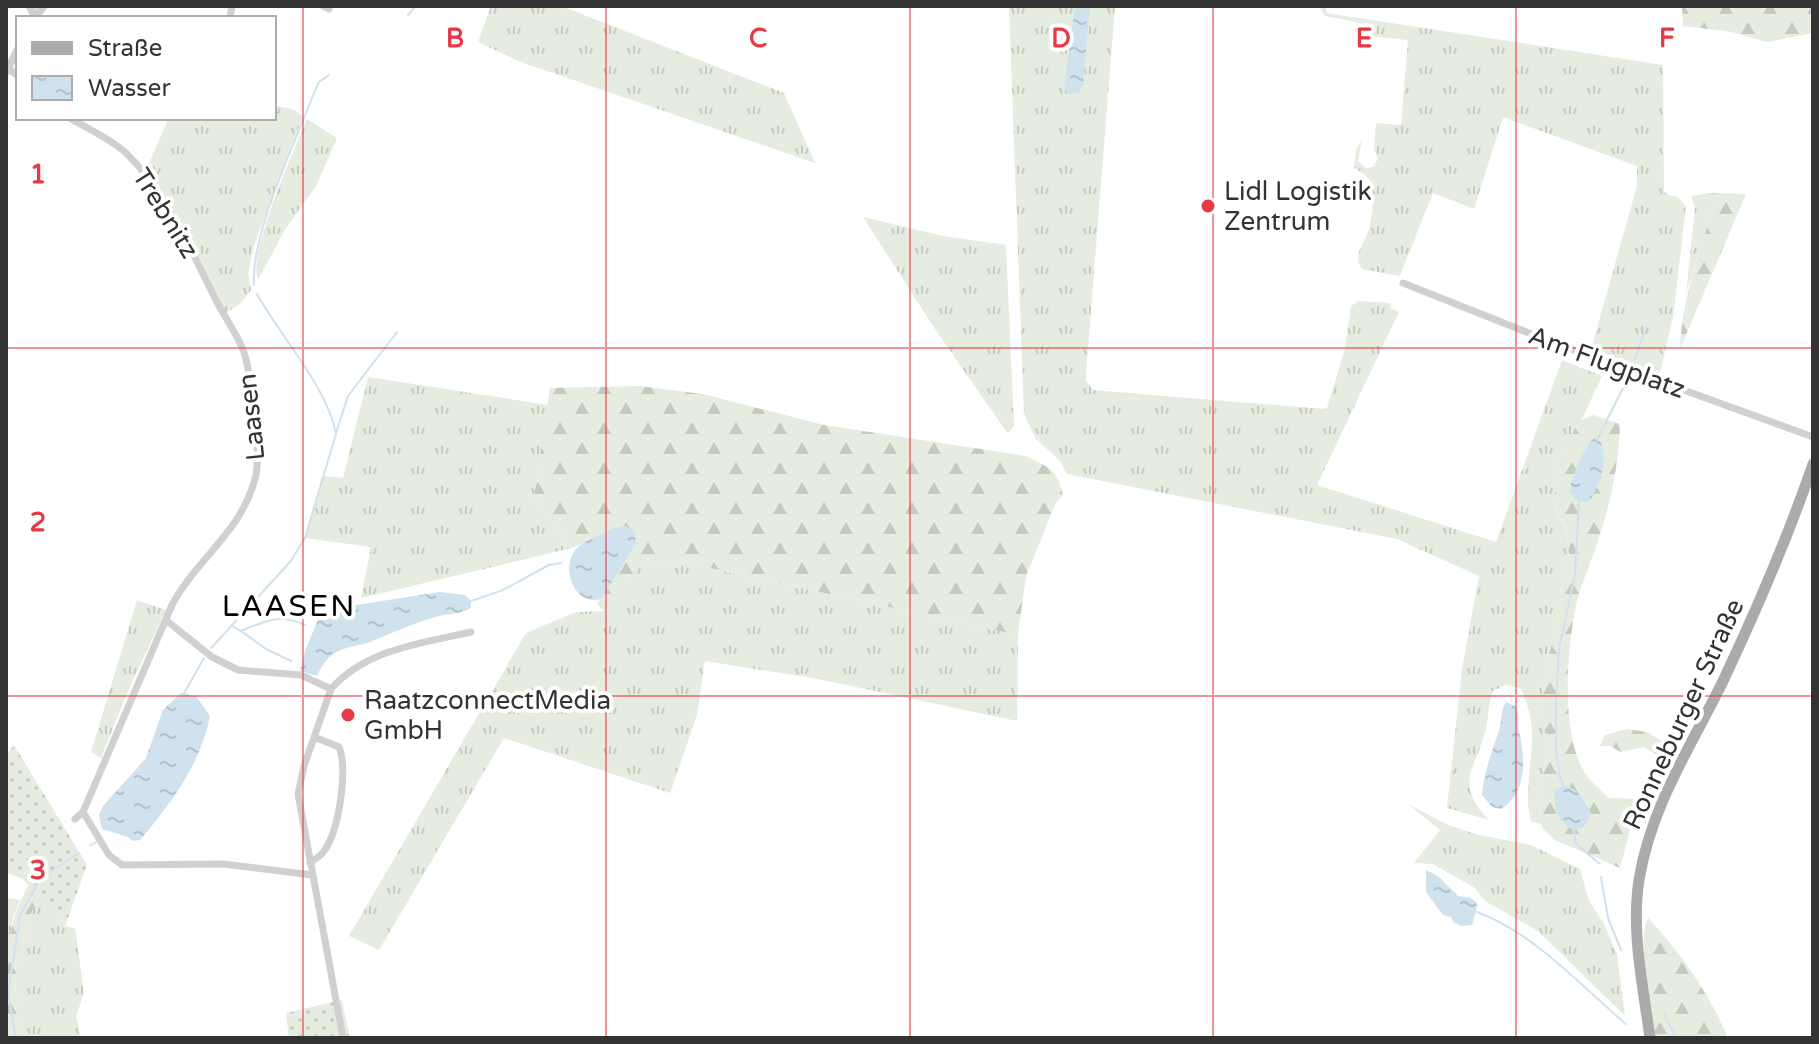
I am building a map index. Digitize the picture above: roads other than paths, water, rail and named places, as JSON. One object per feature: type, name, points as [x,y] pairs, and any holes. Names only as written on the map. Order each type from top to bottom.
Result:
[{"type":"main road","name":"Ronneburger Straße","points":[[1650,1038],[1637,931],[1639,884],[1649,835],[1665,793],[1717,694],[1755,610],[1813,464]]},
{"type":"street","name":"Trebnitz","points":[[73,120],[125,152],[147,177],[188,244],[211,291]]},
{"type":"street","name":"Am Flugplatz","points":[[1403,283],[1549,341],[1813,437]]},
{"type":"street","name":"Laasen","points":[[75,819],[83,812],[180,590],[237,523],[255,481],[258,467],[253,406],[244,352],[211,291]]},
{"type":"street","points":[[167,621],[212,657],[238,670],[301,675],[331,689]]},
{"type":"street","points":[[343,1038],[298,794],[314,737],[331,689],[342,677],[396,649],[471,632]]},
{"type":"street","points":[[310,863],[323,853],[337,821],[343,758],[339,747],[314,737]]},
{"type":"street","points":[[83,812],[109,855],[122,865],[223,864],[312,875]]},
{"type":"water","points":[[1075,6],[1090,6],[1083,86],[1078,93],[1067,93],[1064,85]]},
{"type":"water","points":[[1594,438],[1601,442],[1602,473],[1590,501],[1579,502],[1569,492],[1578,464]]},
{"type":"water","points":[[624,525],[634,531],[636,544],[601,599],[583,597],[572,582],[572,554],[588,540]]},
{"type":"water","points":[[440,592],[465,595],[471,601],[471,608],[428,619],[368,643],[343,649],[329,658],[317,676],[300,671],[320,615],[356,605]]},
{"type":"water","points":[[181,693],[196,696],[210,716],[200,750],[183,782],[140,840],[133,841],[102,829],[99,815],[103,806],[146,758],[163,710]]},
{"type":"water","points":[[1506,702],[1515,706],[1518,712],[1523,763],[1516,793],[1501,809],[1492,807],[1482,795]]},
{"type":"water","points":[[1564,786],[1577,792],[1591,813],[1584,827],[1573,830],[1558,813],[1555,790]]},
{"type":"water","points":[[1426,870],[1438,876],[1458,896],[1471,898],[1478,904],[1472,925],[1461,926],[1451,917],[1443,915],[1426,892]]},
{"type":"waterway","points":[[408,15],[416,6]]},
{"type":"waterway","points":[[254,285],[259,240],[276,188],[319,82],[329,75]]},
{"type":"waterway","points":[[211,648],[290,562],[305,538],[336,434],[314,381],[257,294]]},
{"type":"waterway","points":[[1635,360],[1646,327]]},
{"type":"waterway","points":[[336,433],[348,396],[397,332]]},
{"type":"waterway","points":[[1597,440],[1627,380]]},
{"type":"waterway","points":[[1564,786],[1556,748],[1556,699],[1559,649],[1575,575],[1579,500]]},
{"type":"waterway","points":[[471,601],[503,590],[549,565],[561,563]]},
{"type":"waterway","points":[[232,626],[241,631],[280,619],[305,625]]},
{"type":"waterway","points":[[241,631],[266,649],[291,661]]},
{"type":"waterway","points":[[183,695],[204,658]]},
{"type":"waterway","points":[[1573,827],[1576,844],[1600,864]]},
{"type":"waterway","points":[[90,846],[96,842]]},
{"type":"waterway","points":[[16,1038],[8,993],[20,916],[40,879],[79,853]]},
{"type":"waterway","points":[[1601,877],[1608,918],[1621,950]]},
{"type":"waterway","points":[[1477,912],[1498,921],[1537,946],[1626,1024]]},
{"type":"waterway","points":[[1664,1014],[1676,1038]]},
{"type":"place","name":"Lidl Logistik Zentrum","points":[[1208,206]]},
{"type":"place","name":"RaatzconnectMedia GmbH","points":[[348,715]]},
{"type":"district","name":"LAASEN","points":[[289,606]]}]
